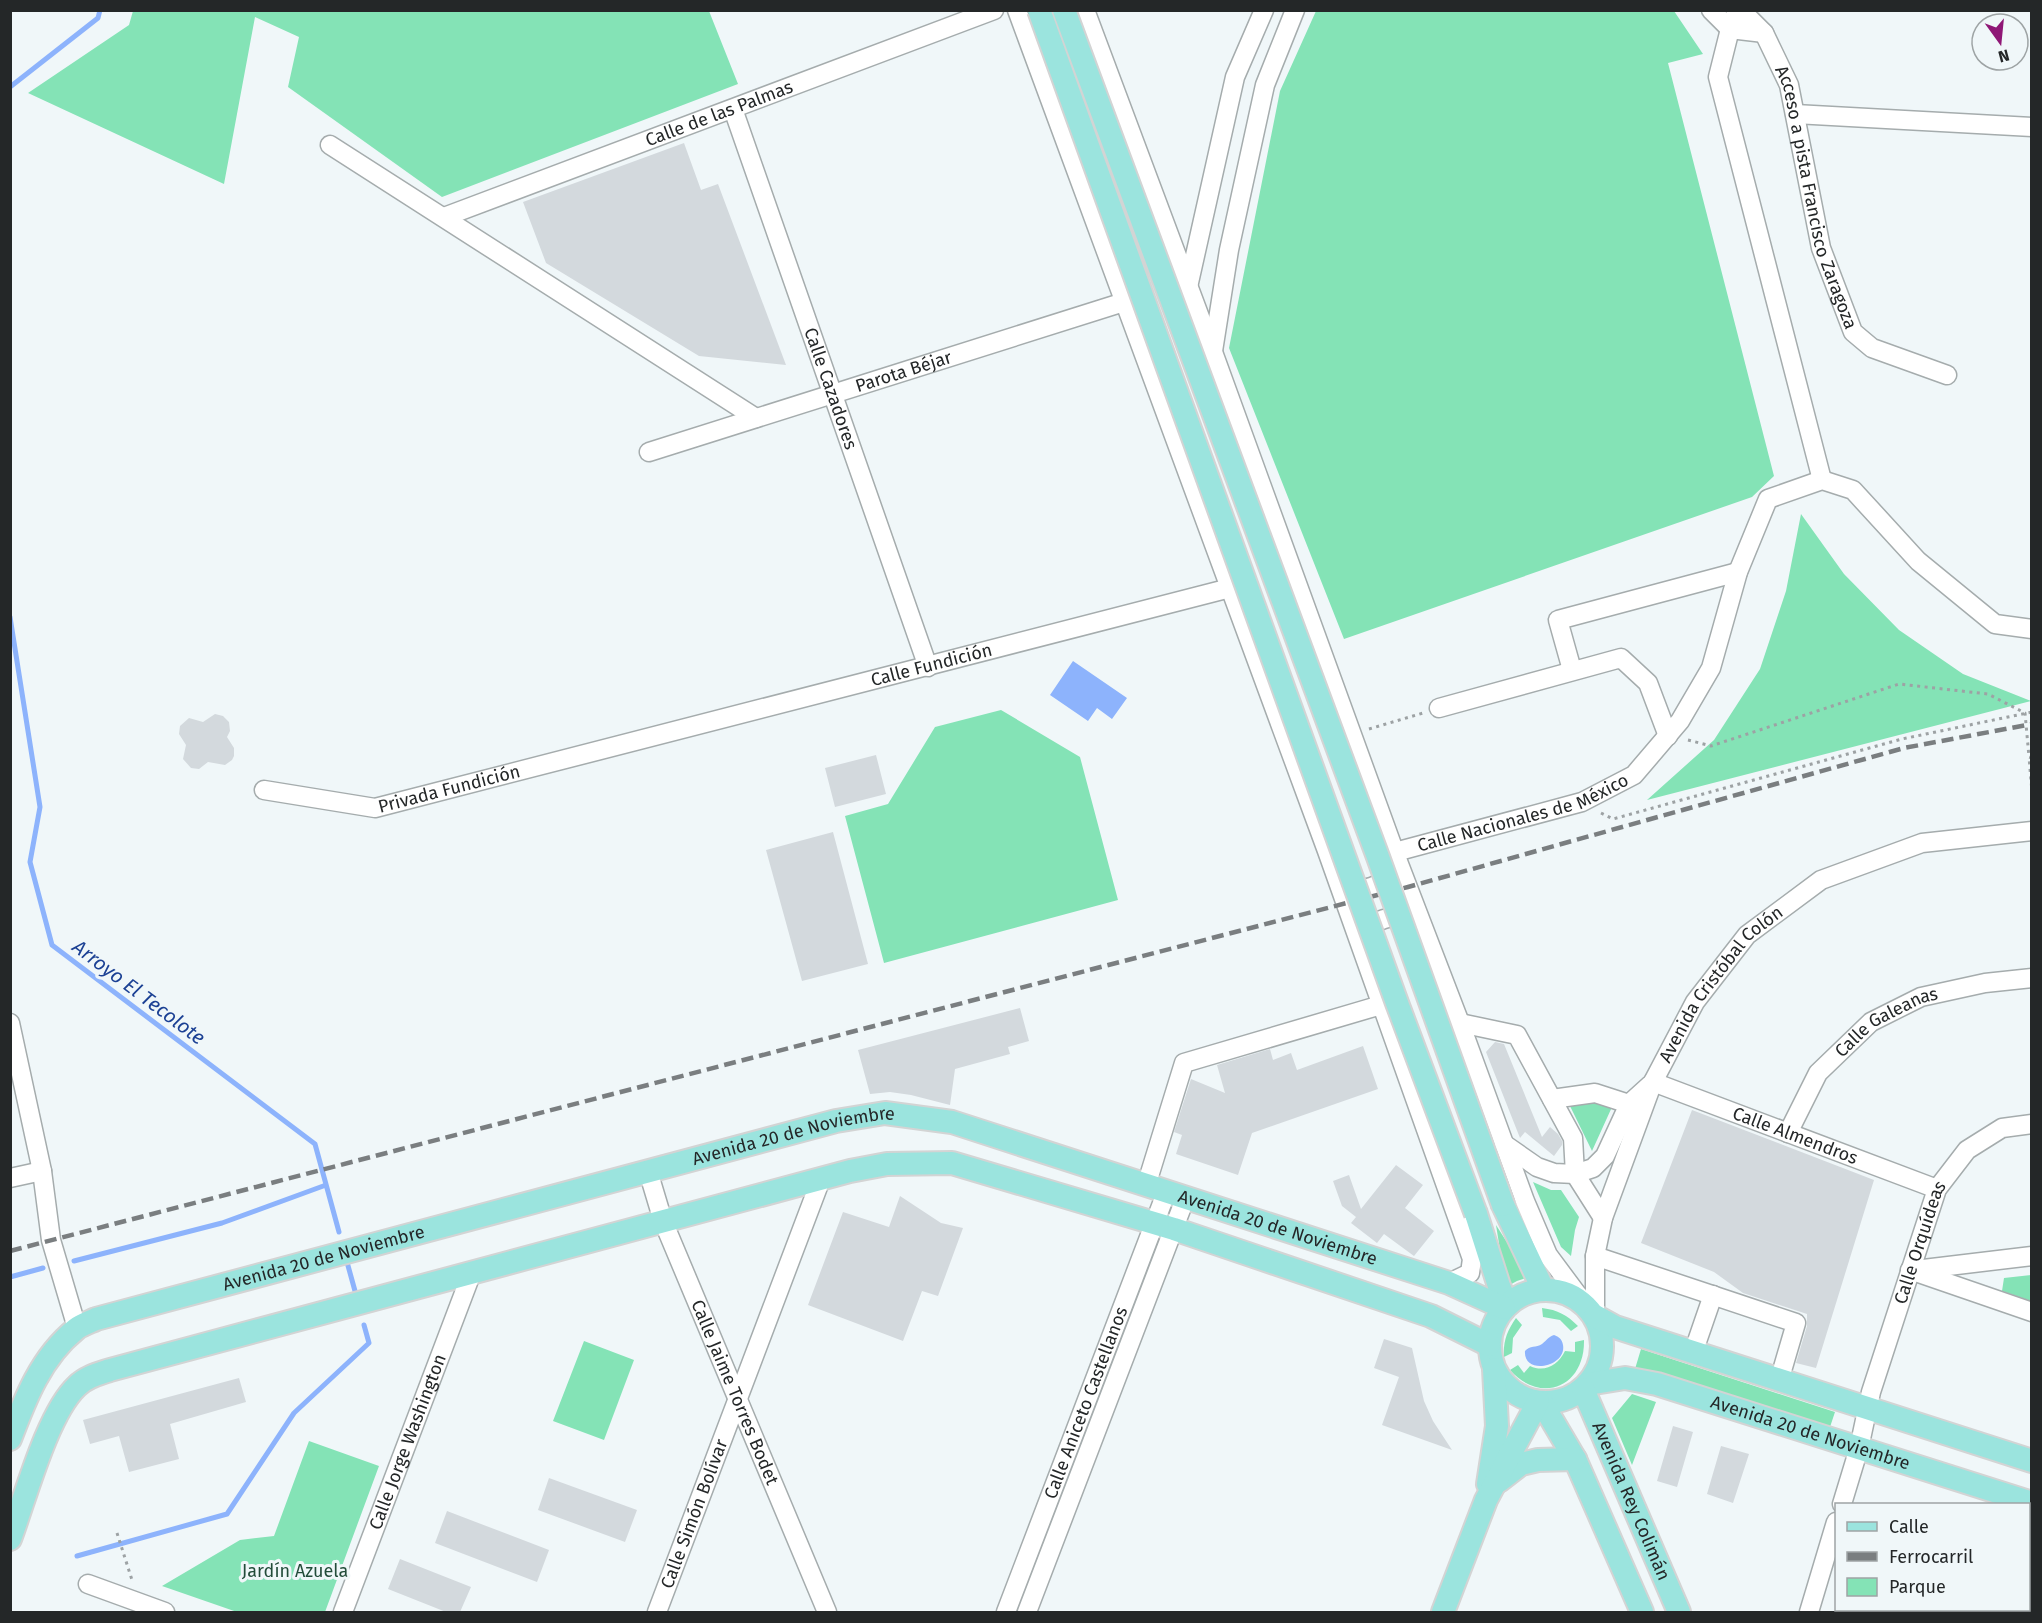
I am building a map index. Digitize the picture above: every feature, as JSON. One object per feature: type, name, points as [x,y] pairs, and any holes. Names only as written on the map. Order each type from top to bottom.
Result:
[{"type":"main road","points":[[1039,10],[1397,1002],[1476,1214],[1505,1307]]},
{"type":"main road","points":[[1064,10],[1397,909],[1503,1205],[1543,1289]]},
{"type":"main road","name":"Avenida 20 de Noviembre","points":[[77,1328],[96,1319],[648,1171],[836,1121],[885,1113],[952,1122],[1449,1283],[1505,1307]]},
{"type":"main road","name":"Avenida 20 de Noviembre","points":[[10,1539],[48,1433],[61,1407],[76,1386],[90,1377],[472,1272],[821,1179],[887,1164],[951,1163],[1164,1226],[1431,1316],[1489,1345]]},
{"type":"main road","points":[[1490,1492],[1497,1426],[1494,1369],[1489,1345],[1494,1326],[1505,1307],[1522,1295],[1543,1289],[1557,1290],[1571,1295],[1615,1327],[2031,1461]]},
{"type":"main road","points":[[1494,1369],[1508,1388],[1527,1400],[1557,1401],[1571,1397],[1586,1386],[1596,1373],[1601,1361],[1602,1334],[1589,1309]]},
{"type":"main road","points":[[10,1439],[25,1399],[51,1353],[77,1328]]},
{"type":"main road","name":"Avenida 20 de Noviembre","points":[[1586,1386],[1625,1378],[1656,1384],[2031,1503]]},
{"type":"main road","name":"Avenida Rey Colimán","points":[[1586,1386],[1679,1612]]},
{"type":"main road","points":[[1443,1612],[1490,1492],[1540,1402]]},
{"type":"main road","name":"Avenida Rey Colimán","points":[[1540,1402],[1575,1459],[1642,1612]]},
{"type":"main road","points":[[1490,1492],[1521,1464],[1538,1460],[1575,1459]]},
{"type":"street","name":"Calle de las Palmas","points":[[444,217],[994,10]]},
{"type":"street","points":[[1017,10],[1338,883],[1472,1259],[1470,1273],[1449,1283]]},
{"type":"street","points":[[1085,10],[1525,1201],[1548,1255],[1589,1309]]},
{"type":"street","points":[[1188,287],[1236,77],[1264,10]]},
{"type":"street","points":[[1213,352],[1229,250],[1265,86],[1295,10]]},
{"type":"street","points":[[1711,10],[1730,29],[1764,33]]},
{"type":"street","points":[[1739,10],[1730,29],[1718,77],[1822,480],[1853,490],[1918,561],[1995,624],[2031,629]]},
{"type":"street","name":"Acceso a pista Francisco Zaragoza","points":[[1739,10],[1764,33],[1789,85],[1821,248],[1853,332],[1872,348],[1947,375]]},
{"type":"street","points":[[1236,77],[1265,86]]},
{"type":"street","name":"Calle Cazadores","points":[[733,109],[928,667]]},
{"type":"street","points":[[1795,114],[2031,127]]},
{"type":"street","points":[[330,145],[756,418]]},
{"type":"street","name":"Parota Béjar","points":[[649,452],[1125,302]]},
{"type":"street","name":"Calle Nacionales de México","points":[[1397,858],[1581,802],[1634,775],[1680,721],[1711,668],[1738,572],[1768,499],[1822,480]]},
{"type":"street","points":[[1572,670],[1558,620],[1738,572]]},
{"type":"street","name":"Calle Fundición","points":[[632,742],[1230,588]]},
{"type":"street","points":[[1439,708],[1621,658],[1648,683],[1668,736]]},
{"type":"street","name":"Privada Fundición","points":[[264,790],[375,808],[632,742]]},
{"type":"street","name":"Avenida Cristóbal Colón","points":[[1589,1309],[1595,1256],[1603,1218],[1653,1082],[1695,1002],[1747,935],[1821,880],[1922,843],[2031,831]]},
{"type":"street","points":[[1338,883],[1351,890],[1378,885],[1390,877],[1397,858]]},
{"type":"street","points":[[1361,948],[1364,934],[1376,922],[1390,917],[1410,919],[1425,930]]},
{"type":"street","name":"Calle Galeanas","points":[[1788,1133],[1818,1073],[1871,1022],[1921,997],[1985,983],[2031,978]]},
{"type":"street","name":"Calle Aniceto Castellanos","points":[[1027,1612],[1164,1226],[1166,1193],[1184,1063],[1382,1005]]},
{"type":"street","points":[[10,1023],[42,1171],[51,1240],[77,1328]]},
{"type":"street","points":[[1460,1023],[1517,1035],[1573,1138],[1575,1174],[1603,1218]]},
{"type":"street","points":[[1504,1144],[1537,1167],[1554,1173],[1575,1174],[1593,1168],[1605,1156],[1629,1104],[1653,1082]]},
{"type":"street","name":"Calle Almendros","points":[[1653,1082],[1937,1189]]},
{"type":"street","points":[[1552,1099],[1595,1093],[1629,1104]]},
{"type":"street","name":"Calle Orquídeas","points":[[1842,1503],[1859,1448],[1866,1409],[1937,1189],[1967,1150],[2002,1128],[2031,1124]]},
{"type":"street","points":[[10,1178],[42,1171]]},
{"type":"street","name":"Calle Jaime Torres Bodet","points":[[648,1171],[663,1221],[827,1612]]},
{"type":"street","name":"Calle Simón Bolívar","points":[[657,1612],[821,1179]]},
{"type":"street","name":"Calle Aniceto Castellanos","points":[[1006,1612],[1164,1226]]},
{"type":"street","points":[[1595,1256],[1796,1323],[1779,1381]]},
{"type":"street","points":[[1910,1270],[2031,1256]]},
{"type":"street","points":[[1910,1270],[2031,1312]]},
{"type":"street","name":"Calle Jorge Washington","points":[[343,1612],[472,1272]]},
{"type":"street","points":[[1693,1353],[1713,1295]]},
{"type":"street","points":[[1809,1612],[1835,1525]]},
{"type":"street","points":[[88,1584],[165,1612]]},
{"type":"path","points":[[1668,736],[1711,746],[1899,684],[1988,694],[2025,713]]},
{"type":"path","points":[[1352,734],[1439,708]]},
{"type":"path","points":[[1581,802],[1613,819],[1902,739],[2031,712]]},
{"type":"path","points":[[2025,713],[2031,792]]},
{"type":"path","points":[[117,1533],[132,1581]]},
{"type":"green space","points":[[133,11],[709,11],[738,84],[442,197],[288,87],[299,37],[255,17],[224,184],[28,93],[129,25]]},
{"type":"green space","points":[[1316,11],[1674,11],[1703,54],[1668,63],[1774,476],[1752,497],[1344,639],[1229,348],[1280,91]]},
{"type":"green space","points":[[1801,514],[1844,574],[1899,630],[1963,674],[2031,701],[1647,800],[1714,740],[1760,669],[1786,591]]},
{"type":"green space","points":[[1001,710],[1080,757],[1118,900],[884,963],[845,816],[888,804],[935,727]]},
{"type":"green space","points":[[1596,1100],[1612,1107],[1592,1151],[1570,1106]]},
{"type":"green space","points":[[1533,1182],[1551,1190],[1561,1190],[1579,1217],[1571,1256],[1561,1247]]},
{"type":"green space","points":[[1496,1225],[1529,1277],[1506,1287]]},
{"type":"green space","points":[[2031,1275],[2031,1301],[2002,1291],[2004,1278]]},
{"type":"green space","points":[[1542,1308],[1562,1314],[1578,1326],[1571,1331],[1560,1320],[1543,1317]]},
{"type":"green space","points":[[1516,1318],[1522,1325],[1513,1338],[1512,1353],[1504,1357],[1506,1336]]},
{"type":"green space","points":[[1584,1340],[1582,1356],[1577,1369],[1559,1386],[1535,1387],[1522,1381],[1510,1370],[1518,1365],[1524,1373],[1530,1366],[1546,1368],[1555,1364],[1565,1351],[1575,1352],[1575,1342]]},
{"type":"green space","points":[[584,1341],[634,1360],[604,1440],[553,1421]]},
{"type":"green space","points":[[1641,1349],[1835,1412],[1830,1427],[1635,1369]]},
{"type":"green space","points":[[1632,1394],[1656,1402],[1632,1465],[1612,1418]]},
{"type":"green space","name":"Jardín Azuela","points":[[309,1441],[379,1466],[325,1612],[237,1612],[162,1586],[240,1540],[274,1536]]},
{"type":"water","points":[[1073,661],[1127,698],[1112,719],[1097,708],[1088,721],[1050,695]]},
{"type":"water","points":[[1554,1335],[1560,1338],[1563,1345],[1558,1359],[1545,1366],[1531,1364],[1526,1359],[1525,1351],[1542,1344]]},
{"type":"building","points":[[684,143],[701,190],[718,184],[786,365],[699,356],[546,263],[523,202]]},
{"type":"building","points":[[215,714],[223,716],[229,722],[230,731],[227,737],[234,748],[234,756],[225,765],[208,762],[199,769],[191,768],[183,759],[186,745],[179,734],[180,726],[189,718],[203,722]]},
{"type":"building","points":[[876,755],[886,794],[835,807],[825,768]]},
{"type":"building","points":[[833,832],[868,964],[802,981],[766,850]]},
{"type":"building","points":[[1020,1008],[1029,1041],[1008,1047],[1010,1054],[955,1069],[950,1105],[890,1092],[870,1094],[858,1050]]},
{"type":"building","points":[[1495,1042],[1504,1044],[1542,1137],[1550,1127],[1562,1141],[1562,1145],[1554,1156],[1525,1132],[1520,1138],[1486,1052]]},
{"type":"building","points":[[1363,1046],[1378,1089],[1252,1133],[1238,1175],[1176,1154],[1182,1135],[1174,1132],[1191,1079],[1225,1093],[1217,1065],[1270,1049],[1273,1060],[1291,1053],[1297,1070]]},
{"type":"building","points":[[1692,1110],[1874,1180],[1816,1368],[1796,1363],[1807,1326],[1807,1314],[1743,1293],[1714,1272],[1641,1243]]},
{"type":"building","points":[[1396,1165],[1423,1185],[1405,1208],[1434,1231],[1414,1256],[1384,1234],[1377,1243],[1351,1223],[1356,1217],[1342,1206],[1333,1181],[1349,1175],[1361,1209]]},
{"type":"building","points":[[900,1196],[941,1223],[963,1228],[938,1296],[922,1291],[903,1341],[808,1305],[843,1212],[889,1227]]},
{"type":"building","points":[[1384,1339],[1412,1348],[1424,1401],[1433,1421],[1452,1450],[1382,1425],[1399,1377],[1374,1368]]},
{"type":"building","points":[[239,1378],[246,1402],[170,1424],[179,1459],[129,1472],[119,1436],[90,1444],[83,1420]]},
{"type":"building","points":[[1673,1426],[1693,1432],[1677,1487],[1657,1481]]},
{"type":"building","points":[[1721,1446],[1749,1454],[1733,1503],[1707,1494]]},
{"type":"building","points":[[549,1478],[637,1510],[625,1542],[538,1510]]},
{"type":"building","points":[[447,1511],[549,1550],[537,1582],[435,1543]]},
{"type":"building","points":[[400,1559],[471,1587],[460,1612],[446,1612],[388,1589]]},
{"type":"waterway","name":"Arroyo El Tecolote","points":[[10,87],[98,18],[100,10]]},
{"type":"waterway","name":"Arroyo El Tecolote","points":[[10,617],[40,807],[30,862],[52,945],[315,1144],[339,1232]]},
{"type":"waterway","points":[[74,1261],[222,1223],[326,1185]]},
{"type":"waterway","name":"Arroyo El Tecolote","points":[[347,1262],[355,1291]]},
{"type":"waterway","points":[[10,1277],[43,1268]]},
{"type":"waterway","name":"Arroyo El Tecolote","points":[[77,1556],[227,1514],[294,1413],[369,1343],[364,1325]]},
{"type":"railway","points":[[10,1251],[1408,887],[1904,748],[2032,724]]}]
